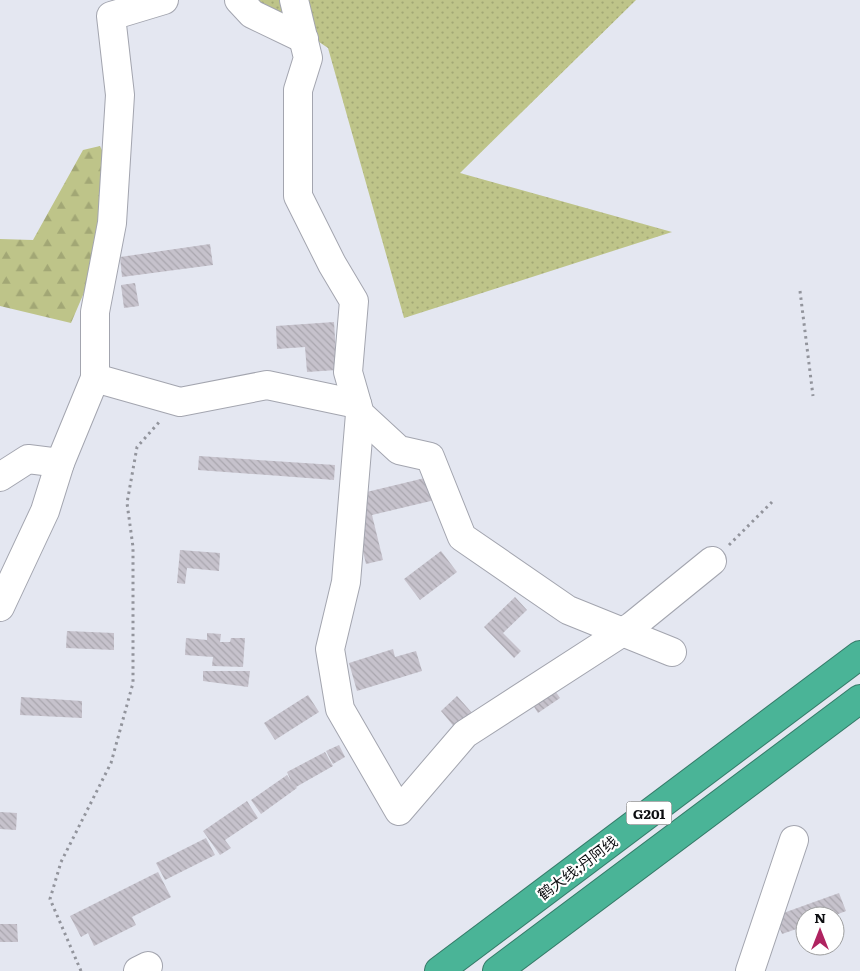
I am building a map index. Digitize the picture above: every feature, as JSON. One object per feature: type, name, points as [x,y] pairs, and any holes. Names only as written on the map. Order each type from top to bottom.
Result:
[{"type":"highway","name":"鹤大线;丹阿线","points":[[438,971],[860,655]]},
{"type":"highway","name":"G201","points":[[497,971],[860,700]]},
{"type":"street","points":[[0,607],[45,511],[60,463],[95,378],[95,312],[112,223],[120,95],[111,16],[164,0]]},
{"type":"street","points":[[239,0],[252,14],[304,39]]},
{"type":"street","points":[[294,0],[308,58],[298,90],[298,196],[332,264],[354,301],[348,372],[358,409],[346,582],[330,650],[340,709],[400,811],[465,734],[632,626],[712,561]]},
{"type":"street","points":[[95,378],[180,402],[267,385],[358,409],[399,450],[430,457],[462,537],[568,610],[672,652]]},
{"type":"street","points":[[0,476],[28,459],[60,463]]},
{"type":"street","points":[[750,971],[794,840]]},
{"type":"path","points":[[800,291],[813,396]]},
{"type":"path","points":[[81,971],[50,899],[61,862],[111,763],[133,682],[133,548],[127,503],[137,447],[157,423],[180,402]]},
{"type":"path","points":[[712,561],[772,502]]},
{"type":"green space","points":[[257,0],[636,0],[460,173],[672,232],[404,318],[328,48]]},
{"type":"green space","points":[[100,146],[123,194],[71,323],[0,306],[0,239],[33,240],[83,150]]},
{"type":"building","points":[[210,244],[213,265],[122,277],[120,257]]},
{"type":"building","points":[[135,283],[139,306],[124,308],[121,285]]},
{"type":"building","points":[[334,322],[337,370],[307,372],[305,347],[277,349],[276,326]]},
{"type":"building","points":[[199,456],[335,465],[334,480],[198,470]]},
{"type":"building","points":[[429,477],[435,500],[372,515],[383,560],[366,564],[350,496]]},
{"type":"building","points":[[180,550],[220,553],[219,571],[187,568],[185,584],[177,583]]},
{"type":"building","points":[[441,551],[457,572],[420,600],[404,579]]},
{"type":"building","points":[[515,597],[527,610],[503,633],[521,651],[514,658],[484,627]]},
{"type":"building","points":[[67,631],[114,633],[114,650],[66,648]]},
{"type":"building","points":[[207,633],[221,634],[220,642],[230,642],[231,638],[245,638],[243,667],[212,666],[213,657],[185,655],[186,638],[207,640]]},
{"type":"building","points":[[393,649],[395,657],[416,651],[422,671],[357,691],[349,663]]},
{"type":"building","points":[[203,671],[250,671],[248,687],[203,681]]},
{"type":"building","points":[[553,688],[560,698],[538,713],[531,702]]},
{"type":"building","points":[[308,695],[319,712],[275,740],[264,723]]},
{"type":"building","points":[[457,696],[473,714],[456,729],[441,711]]},
{"type":"building","points":[[21,697],[82,701],[82,718],[20,715]]},
{"type":"building","points":[[339,745],[345,757],[333,764],[326,751]]},
{"type":"building","points":[[325,752],[333,766],[296,787],[261,814],[251,800],[287,775],[291,781],[287,772]]},
{"type":"building","points":[[247,801],[258,818],[225,840],[231,848],[220,855],[203,831]]},
{"type":"building","points":[[0,812],[17,813],[16,830],[0,829]]},
{"type":"building","points":[[206,838],[215,855],[165,880],[156,863]]},
{"type":"building","points":[[158,872],[171,897],[132,917],[136,925],[94,946],[88,933],[81,937],[70,916]]},
{"type":"building","points":[[839,893],[844,906],[803,906]]},
{"type":"building","points":[[795,909],[795,929],[782,934],[775,916]]},
{"type":"building","points":[[0,924],[17,924],[18,942],[0,942]]}]
